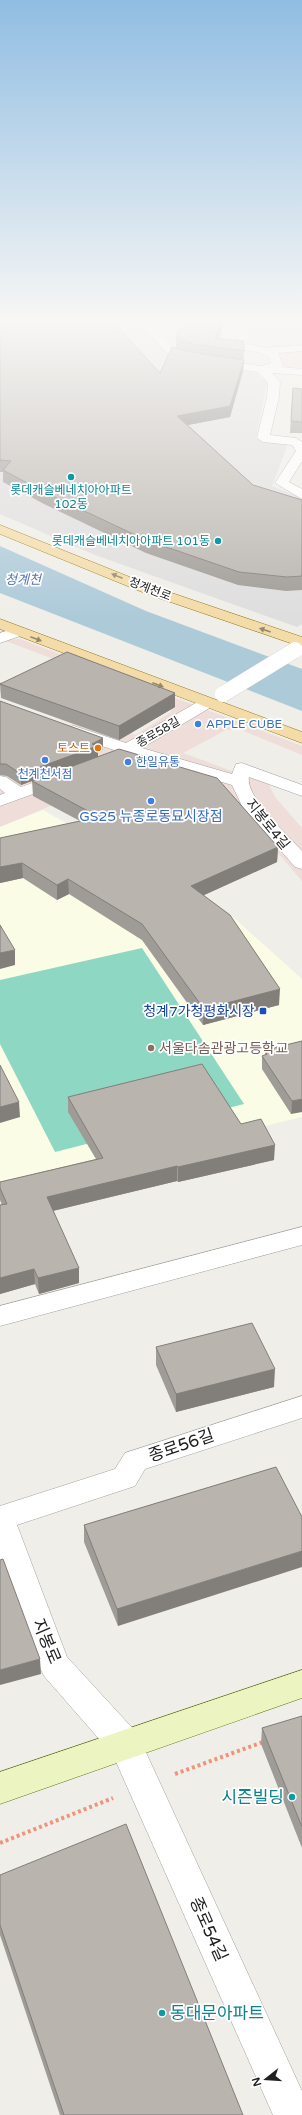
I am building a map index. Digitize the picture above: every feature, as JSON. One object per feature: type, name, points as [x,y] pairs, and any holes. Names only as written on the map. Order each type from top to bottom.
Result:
[{"type":"main road","name":"청계천로","points":[[0,528],[152,591],[298,646]]},
{"type":"main road","points":[[0,624],[302,738]]},
{"type":"main road","points":[[0,1788],[302,1684]]},
{"type":"street","points":[[267,420],[263,438],[299,442],[302,451],[296,470],[282,483],[302,495]]},
{"type":"street","points":[[0,638],[18,632]]},
{"type":"street","points":[[223,694],[298,646]]},
{"type":"street","name":"종로58길","points":[[108,761],[207,703]]},
{"type":"street","name":"지봉로4길","points":[[60,726],[127,750],[169,761],[240,775],[248,802],[302,863]]},
{"type":"street","points":[[0,801],[78,772]]},
{"type":"street","points":[[240,775],[302,791]]},
{"type":"street","points":[[0,781],[19,794]]},
{"type":"street","points":[[0,1316],[302,1236]]},
{"type":"street","name":"종로56길","points":[[0,1519],[125,1478],[135,1461],[302,1407]]},
{"type":"street","name":"지봉로","points":[[0,1519],[55,1666],[125,1744]]},
{"type":"street","name":"종로54길","points":[[125,1744],[293,2115]]},
{"type":"shaded area","points":[[0,420],[260,420],[256,438],[288,444],[272,486],[302,498],[302,624],[297,627],[95,555],[0,514]]},
{"type":"shaded area","points":[[20,639],[302,746],[302,755],[239,729],[226,730],[183,753],[240,774],[265,777],[275,797],[302,828],[302,881],[278,853],[146,766],[0,827],[0,707],[109,741],[0,693],[0,682],[136,735],[171,712],[171,703],[3,640]]},
{"type":"shaded area","name":"서울다솜관광고등학교","points":[[43,810],[233,917],[302,979],[302,1117],[0,1191],[0,827]]},
{"type":"green space","points":[[142,948],[244,1104],[55,1152],[0,1044],[0,980]]},
{"type":"water","name":"청계천","points":[[0,546],[146,611],[302,669],[302,711],[0,593]]},
{"type":"building","points":[[0,420],[181,420],[253,485],[302,500],[302,576],[287,577],[239,572],[146,540],[44,492],[3,470],[11,461],[0,460]]},
{"type":"building","points":[[291,420],[302,420],[302,422],[291,421]]},
{"type":"building","points":[[67,652],[175,693],[119,726],[0,684]]},
{"type":"building","points":[[0,701],[103,738],[92,744],[97,746],[21,774],[6,764],[0,764]]},
{"type":"building","points":[[119,749],[217,778],[278,847],[191,886],[230,915],[280,989],[204,1009],[142,924],[68,879],[57,885],[22,863],[0,867],[0,838],[99,817],[32,781]]},
{"type":"building","points":[[0,925],[15,950],[0,953]]},
{"type":"building","points":[[302,1041],[302,1099],[292,1101],[262,1056],[267,1054],[265,1050]]},
{"type":"building","points":[[202,1064],[241,1124],[261,1119],[275,1145],[177,1166],[47,1197],[79,1268],[38,1278],[34,1269],[0,1278],[0,1205],[7,1204],[0,1188],[0,1182],[103,1158],[68,1097]]},
{"type":"building","points":[[0,1065],[19,1102],[0,1107]]},
{"type":"building","points":[[252,1323],[275,1369],[176,1394],[156,1347]]},
{"type":"building","points":[[276,1467],[302,1517],[302,1551],[117,1609],[84,1525]]},
{"type":"building","points":[[3,1559],[40,1659],[0,1670],[0,1560]]},
{"type":"building","name":"시즌빌딩","points":[[302,1716],[302,1827],[262,1728]]},
{"type":"building","name":"동대문아파트","points":[[126,1824],[243,2115],[64,2115],[0,1925],[0,1875]]},
{"type":"place","name":"롯데캐슬베네치아아파트 102동","points":[[71,477]]},
{"type":"place","name":"롯데캐슬베네치아아파트 101동","points":[[218,541]]},
{"type":"place","name":"APPLE CUBE","points":[[198,724]]},
{"type":"place","name":"토스트","points":[[98,748]]},
{"type":"place","name":"천계천서점","points":[[45,760]]},
{"type":"place","name":"한일유통","points":[[128,762]]},
{"type":"place","name":"GS25 뉴종로동묘시장점","points":[[151,801]]},
{"type":"place","name":"청계7가청평화시장","points":[[263,1011]]},
{"type":"place","name":"서울다솜관광고등학교","points":[[151,1048]]},
{"type":"place","name":"시즌빌딩","points":[[292,1797]]},
{"type":"place","name":"동대문아파트","points":[[162,2013]]}]
